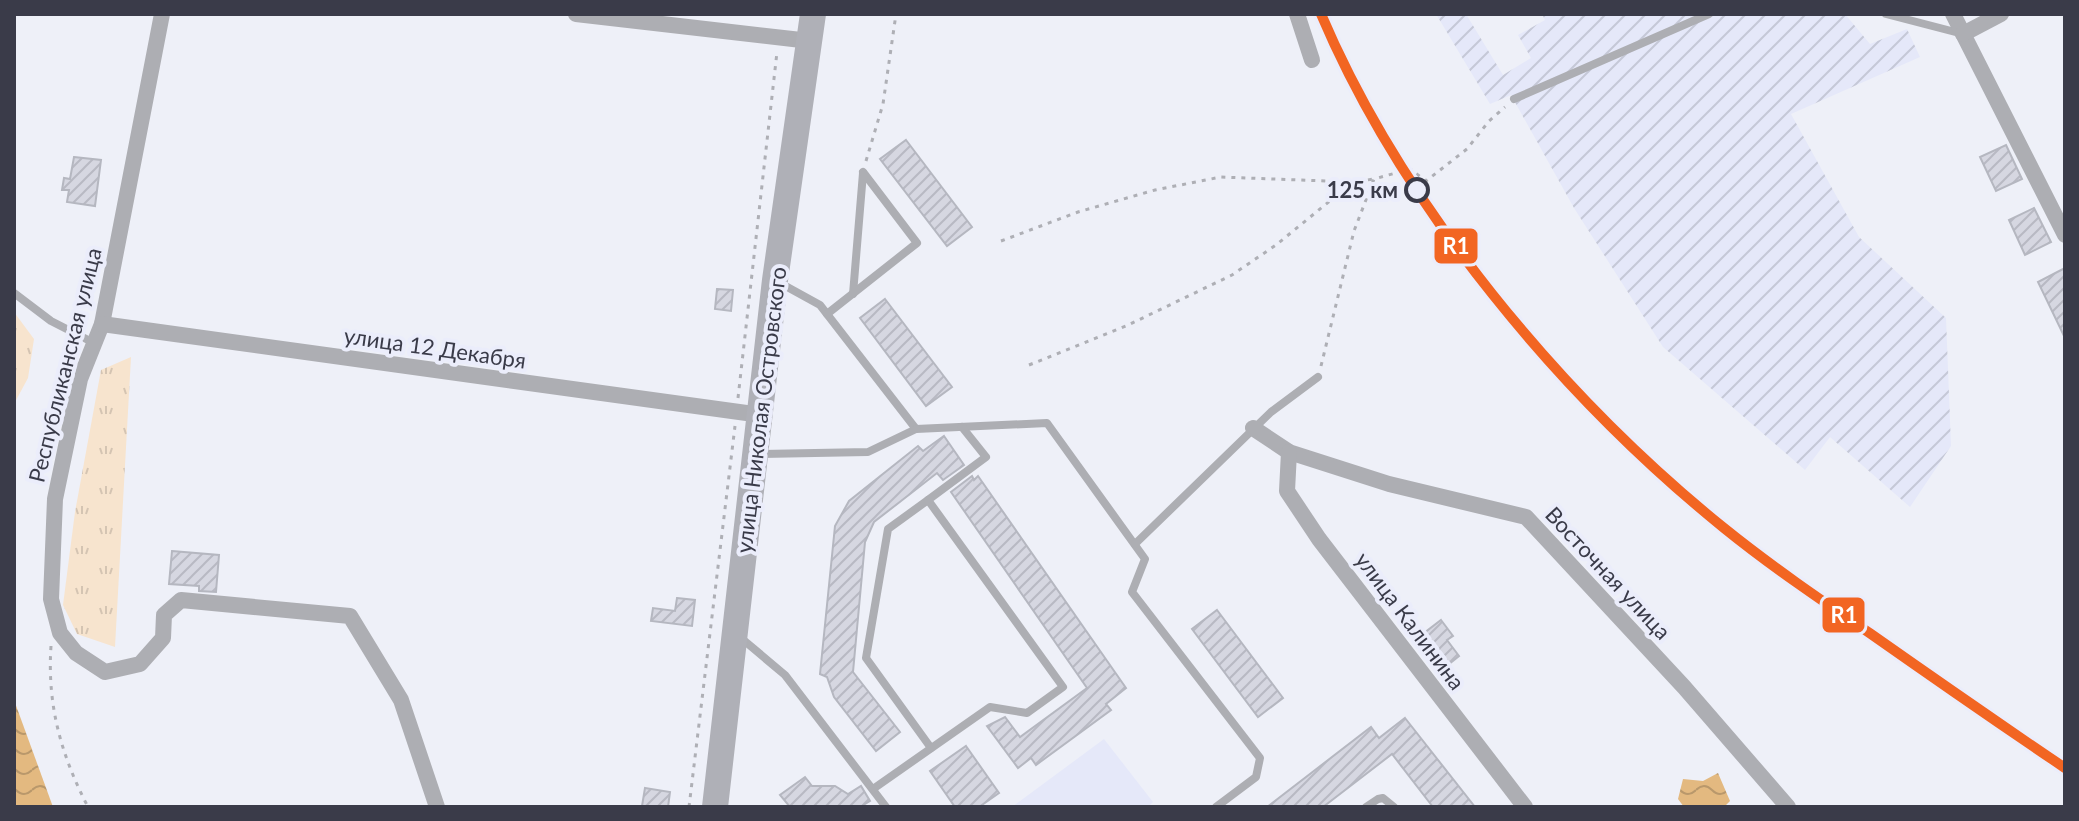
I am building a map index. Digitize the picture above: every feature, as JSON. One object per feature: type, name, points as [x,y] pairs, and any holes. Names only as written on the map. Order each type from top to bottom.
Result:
[{"type":"main road","name":"улица Николая Островского","points":[[715,807],[775,280],[813,14]]},
{"type":"street","name":"Республиканская улица","points":[[60,633],[51,599],[55,499],[80,379],[102,324],[162,14]]},
{"type":"street","points":[[576,14],[810,41]]},
{"type":"street","points":[[1297,14],[1312,60]]},
{"type":"street","points":[[1953,14],[2065,235]]},
{"type":"street","points":[[1963,34],[2001,14]]},
{"type":"street","name":"улица 12 Декабря","points":[[102,324],[761,415]]},
{"type":"street","name":"Восточная улица","points":[[1253,428],[1289,452],[1389,484],[1526,517],[1684,687],[1788,807]]},
{"type":"street","name":"улица Калинина","points":[[1289,452],[1287,491],[1319,539],[1525,807]]},
{"type":"street","points":[[60,633],[76,653],[105,672],[140,664],[163,638],[164,615],[181,600],[350,616],[401,700],[437,807]]},
{"type":"lane","points":[[1514,99],[1709,14]]},
{"type":"lane","points":[[1886,14],[1963,34]]},
{"type":"lane","points":[[853,294],[863,172]]},
{"type":"lane","points":[[827,314],[917,243],[863,172]]},
{"type":"lane","points":[[775,280],[820,305],[916,429]]},
{"type":"lane","points":[[14,293],[51,321],[95,343]]},
{"type":"lane","points":[[1135,544],[1253,428],[1318,377]]},
{"type":"lane","points":[[755,454],[868,452],[916,429],[1047,423],[1145,559],[1132,592],[1260,758],[1256,777],[1216,807]]},
{"type":"lane","points":[[931,748],[866,658],[888,529],[986,457],[962,427]]},
{"type":"lane","points":[[873,789],[990,707],[1027,713],[1063,687],[928,500]]},
{"type":"lane","points":[[734,633],[785,675],[886,807]]},
{"type":"lane","points":[[1366,807],[1383,798],[1394,807]]},
{"type":"path","points":[[863,172],[883,104],[896,14]]},
{"type":"path","points":[[1001,241],[1078,212],[1155,190],[1221,177],[1353,182],[1410,169],[1426,181],[1467,149],[1489,121],[1514,99]]},
{"type":"path","points":[[1318,377],[1354,231],[1374,179]]},
{"type":"path","points":[[1029,365],[1126,326],[1232,275],[1276,245],[1353,182]]},
{"type":"path","points":[[60,633],[51,644],[49,673],[58,739],[88,807]]},
{"type":"shaded area","points":[[1436,14],[1466,14],[1503,75],[1531,58],[1518,35],[1545,20],[1542,14],[1845,14],[1870,44],[1907,29],[1920,57],[1791,114],[1859,237],[1946,318],[1951,446],[1910,507],[1830,437],[1805,470],[1663,347],[1574,208],[1511,95],[1490,104]]},
{"type":"shaded area","points":[[1104,739],[1153,802],[1148,807],[1012,807]]},
{"type":"green space","points":[[14,312],[34,339],[28,378],[14,404]]},
{"type":"green space","points":[[131,357],[115,647],[77,634],[63,605],[75,512],[101,370]]},
{"type":"water","points":[[14,700],[53,807],[14,807]]},
{"type":"water","points":[[1718,773],[1730,801],[1724,807],[1684,807],[1678,799],[1683,779],[1703,781]]},
{"type":"building","points":[[906,140],[972,227],[947,246],[880,159]]},
{"type":"building","points":[[2006,145],[2022,179],[1996,191],[1980,157]]},
{"type":"building","points":[[74,157],[101,160],[95,206],[67,202],[69,190],[62,190],[64,178],[70,179]]},
{"type":"building","points":[[2034,208],[2051,242],[2025,255],[2009,220]]},
{"type":"building","points":[[2065,268],[2065,338],[2038,282]]},
{"type":"building","points":[[717,289],[733,290],[731,311],[715,309]]},
{"type":"building","points":[[885,299],[952,387],[926,406],[860,318]]},
{"type":"building","points":[[944,436],[964,465],[943,480],[937,473],[874,522],[865,542],[853,672],[900,732],[876,751],[834,697],[827,677],[820,674],[835,526],[849,501],[918,446],[923,451]]},
{"type":"building","points":[[972,476],[974,480],[978,476],[1126,688],[1106,704],[1111,710],[1036,765],[1031,758],[1018,768],[987,726],[1005,717],[1020,737],[1087,688],[951,492]]},
{"type":"building","points":[[172,551],[219,555],[216,592],[199,591],[199,586],[169,584]]},
{"type":"building","points":[[677,598],[695,600],[692,626],[651,621],[653,608],[675,611]]},
{"type":"building","points":[[1217,610],[1283,698],[1258,717],[1192,629]]},
{"type":"building","points":[[1441,620],[1453,636],[1447,640],[1459,656],[1439,672],[1415,640]]},
{"type":"building","points":[[1405,718],[1475,807],[1433,807],[1392,754],[1323,807],[1267,807],[1371,727],[1379,738]]},
{"type":"building","points":[[966,746],[999,793],[979,807],[955,807],[930,771]]},
{"type":"building","points":[[805,777],[812,786],[835,786],[848,794],[861,786],[870,801],[860,807],[790,807],[780,795]]},
{"type":"building","points":[[645,788],[670,792],[668,807],[642,806]]},
{"type":"transit line","name":"R1","points":[[1321,14],[1355,86],[1442,227],[1492,294],[1604,420],[1664,476],[1760,556],[2065,768]]},
{"type":"place","name":"125 км","points":[[1417,190]]}]
